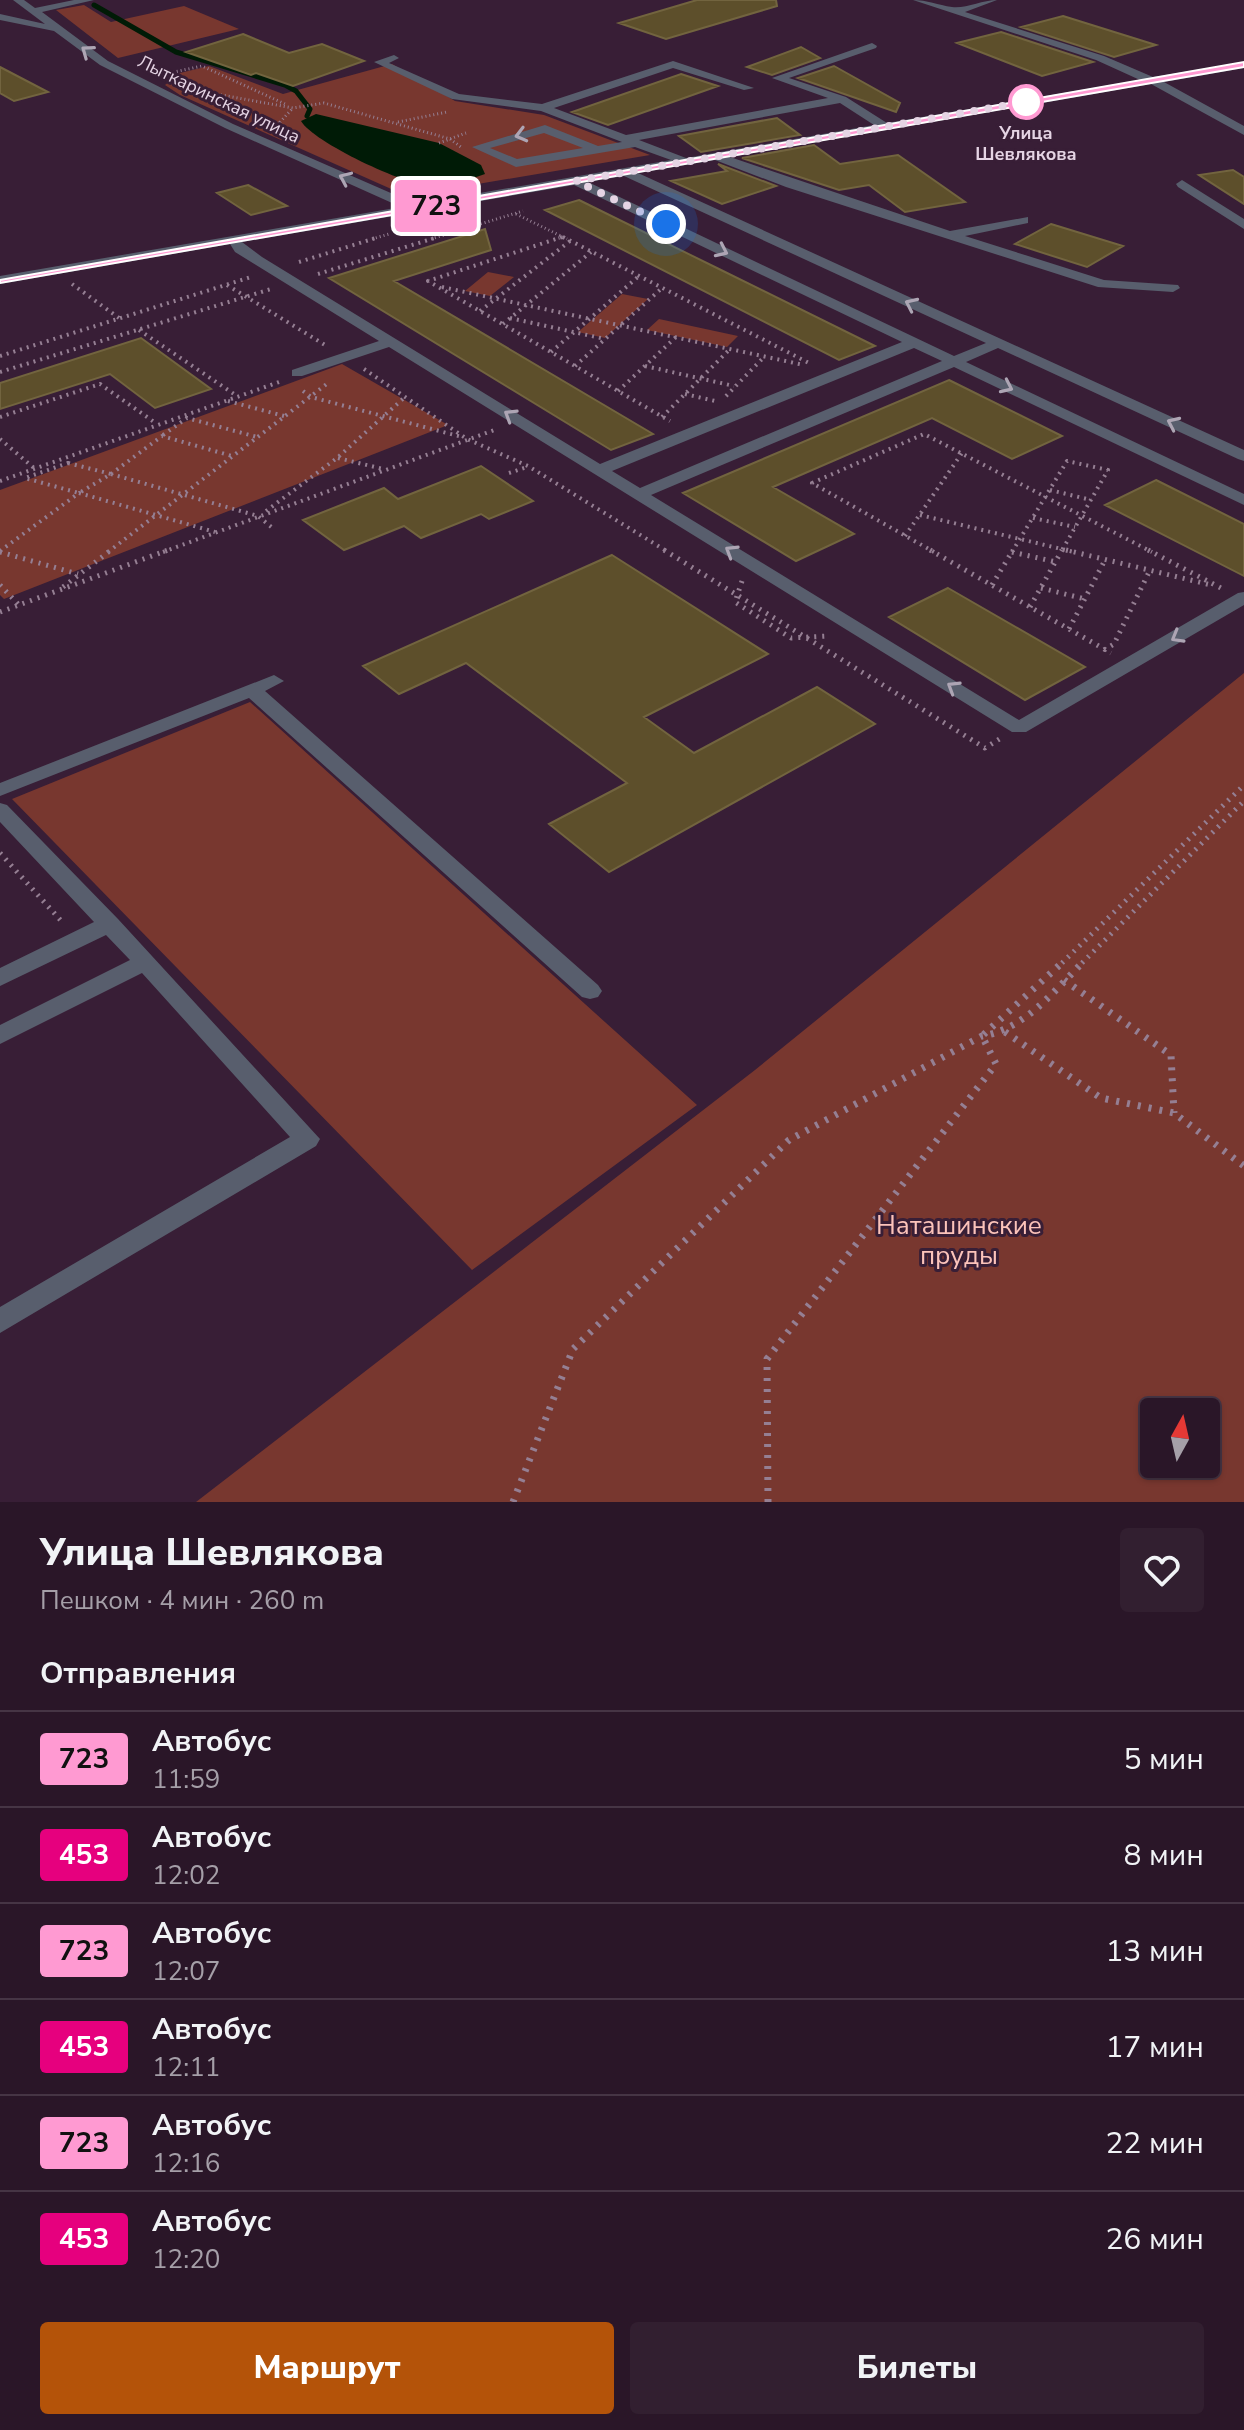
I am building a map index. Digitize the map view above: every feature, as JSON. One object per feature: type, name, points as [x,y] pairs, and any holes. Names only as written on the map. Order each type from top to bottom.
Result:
[{"type":"street","name":"Лыткаринская улица","points":[[18,0],[104,63],[229,126],[416,209]]},
{"type":"street","points":[[33,11],[89,0]]},
{"type":"street","points":[[918,0],[1100,58],[1182,94],[1244,131]]},
{"type":"street","points":[[957,11],[992,0]]},
{"type":"street","points":[[0,17],[60,31]]},
{"type":"street","points":[[872,46],[778,78],[842,99],[885,127]]},
{"type":"street","points":[[394,58],[379,62],[456,97],[543,108],[686,162]]},
{"type":"street","points":[[543,108],[673,64],[748,88]]},
{"type":"street","points":[[0,280],[1244,65]]},
{"type":"street","points":[[595,149],[545,129],[478,147],[516,163],[595,149],[842,99]]},
{"type":"street","points":[[716,157],[1103,284],[1173,288]]},
{"type":"street","points":[[625,172],[926,333],[955,362],[1244,500]]},
{"type":"street","points":[[576,181],[926,333],[998,343],[1244,456]]},
{"type":"street","points":[[1182,184],[1242,221]]},
{"type":"street","points":[[949,234],[1023,220]]},
{"type":"street","points":[[234,239],[240,249],[1019,728],[1244,597]]},
{"type":"street","points":[[599,470],[926,333]]},
{"type":"street","points":[[295,380],[391,342]]},
{"type":"street","points":[[639,494],[998,343]]},
{"type":"street","points":[[0,790],[274,681]]},
{"type":"street","points":[[252,690],[590,991]]},
{"type":"street","points":[[0,810],[110,924],[307,1139],[0,1321]]},
{"type":"street","points":[[0,978],[110,924]]},
{"type":"street","points":[[0,1035],[145,962]]},
{"type":"path","points":[[202,66],[293,108]]},
{"type":"path","points":[[194,90],[293,108],[324,103],[450,139],[464,149]]},
{"type":"path","points":[[0,372],[529,209]]},
{"type":"path","points":[[437,286],[819,368],[515,213]]},
{"type":"path","points":[[0,356],[402,230]]},
{"type":"path","points":[[563,237],[428,281],[676,425]]},
{"type":"path","points":[[480,311],[570,241]]},
{"type":"path","points":[[503,324],[591,252]]},
{"type":"path","points":[[551,352],[639,276]]},
{"type":"path","points":[[68,281],[120,319]]},
{"type":"path","points":[[227,285],[349,360],[467,439]]},
{"type":"path","points":[[575,366],[662,288]]},
{"type":"path","points":[[510,318],[606,339]]},
{"type":"path","points":[[139,330],[238,397]]},
{"type":"path","points":[[618,391],[676,337]]},
{"type":"path","points":[[662,417],[730,349]]},
{"type":"path","points":[[685,394],[720,403],[765,356]]},
{"type":"path","points":[[59,590],[311,397],[349,360]]},
{"type":"path","points":[[645,366],[735,387]]},
{"type":"path","points":[[0,481],[157,424],[295,380],[311,397],[467,439],[528,466],[985,748]]},
{"type":"path","points":[[0,417],[100,384],[157,424]]},
{"type":"path","points":[[258,516],[337,458],[405,397]]},
{"type":"path","points":[[226,401],[285,416]]},
{"type":"path","points":[[0,552],[187,418],[257,437]]},
{"type":"path","points":[[0,612],[502,427]]},
{"type":"path","points":[[920,515],[1063,550],[1150,570],[1220,587],[924,434],[812,483],[1107,651],[1114,644],[1150,570]]},
{"type":"path","points":[[162,436],[232,456]]},
{"type":"path","points":[[0,439],[34,468]]},
{"type":"path","points":[[905,536],[962,453]]},
{"type":"path","points":[[337,458],[385,470]]},
{"type":"path","points":[[992,585],[1067,461],[1108,470],[1030,607]]},
{"type":"path","points":[[216,532],[25,478],[68,463],[258,516],[275,530]]},
{"type":"path","points":[[509,473],[528,466]]},
{"type":"path","points":[[1050,490],[1091,500]]},
{"type":"path","points":[[1033,518],[1075,528]]},
{"type":"path","points":[[0,552],[79,575]]},
{"type":"path","points":[[1012,552],[1056,562]]},
{"type":"path","points":[[1069,629],[1105,560]]},
{"type":"path","points":[[0,585],[19,605]]},
{"type":"path","points":[[1041,588],[1085,599]]},
{"type":"path","points":[[513,1502],[573,1349],[789,1140],[982,1036],[1055,970],[1244,785]]},
{"type":"path","points":[[982,1036],[1005,1032],[1039,1006],[1244,801]]},
{"type":"path","points":[[0,853],[78,940]]},
{"type":"path","points":[[1064,980],[1171,1055],[1174,1113]]},
{"type":"path","points":[[1005,1032],[1101,1098],[1174,1113],[1244,1166]]},
{"type":"path","points":[[768,1502],[767,1359],[996,1064],[982,1036]]},
{"type":"green space","points":[[84,5],[111,22],[184,6],[239,29],[118,58],[56,10]]},
{"type":"green space","points":[[392,64],[455,101],[544,115],[650,155],[407,196],[180,95],[165,85],[180,73],[209,66],[283,94]]},
{"type":"green space","points":[[488,272],[514,277],[490,296],[465,291]]},
{"type":"green space","points":[[622,294],[648,299],[605,338],[578,332]]},
{"type":"green space","points":[[659,319],[738,336],[727,347],[647,330]]},
{"type":"green space","points":[[342,364],[448,425],[4,599],[0,595],[0,490]]},
{"type":"green space","name":"Наташинские пруды","points":[[1244,673],[1244,1502],[196,1502],[755,1070]]},
{"type":"green space","points":[[250,702],[697,1105],[472,1270],[12,799]]},
{"type":"shaded area","points":[[316,114],[439,143],[481,165],[485,174],[438,186],[402,179],[341,151],[309,130],[301,121]]},
{"type":"building","points":[[697,0],[776,0],[777,6],[666,39],[619,23]]},
{"type":"building","points":[[1063,16],[1156,45],[1114,57],[1021,27]]},
{"type":"building","points":[[1001,32],[1093,62],[1042,76],[957,43]]},
{"type":"building","points":[[243,34],[289,53],[322,44],[364,61],[293,86],[186,52]]},
{"type":"building","points":[[801,47],[820,58],[772,75],[747,67]]},
{"type":"building","points":[[834,66],[900,103],[896,112],[798,78]]},
{"type":"building","points":[[0,67],[48,92],[14,101],[0,93]]},
{"type":"building","points":[[681,74],[718,86],[608,125],[572,112]]},
{"type":"building","points":[[777,118],[800,135],[701,152],[679,136]]},
{"type":"building","points":[[814,145],[840,164],[898,155],[965,202],[905,212],[869,185],[839,190],[742,158]]},
{"type":"building","points":[[718,164],[776,186],[722,204],[671,181],[727,171]]},
{"type":"building","points":[[1233,170],[1244,177],[1244,204],[1199,175]]},
{"type":"building","points":[[248,185],[287,206],[251,215],[217,193]]},
{"type":"building","points":[[579,200],[875,346],[839,360],[545,210]]},
{"type":"building","points":[[1051,224],[1123,246],[1087,267],[1015,244]]},
{"type":"building","points":[[485,229],[491,250],[394,281],[653,434],[611,450],[329,278]]},
{"type":"building","points":[[141,338],[211,389],[155,408],[110,374],[0,409],[0,383]]},
{"type":"building","points":[[949,380],[1062,436],[1012,459],[932,418],[773,487],[854,534],[796,561],[683,493]]},
{"type":"building","points":[[481,466],[533,501],[489,519],[481,514],[421,538],[404,526],[344,550],[303,520],[384,488],[398,499]]},
{"type":"building","points":[[1156,480],[1244,524],[1244,576],[1105,505]]},
{"type":"building","points":[[612,555],[768,654],[644,717],[694,753],[817,687],[875,724],[609,872],[549,824],[627,783],[466,663],[399,694],[363,666]]},
{"type":"building","points":[[948,588],[1085,667],[1025,700],[889,617]]},
{"type":"waterway","points":[[94,5],[176,52],[285,85],[296,91],[310,109],[307,116]]},
{"type":"bus line","name":"723","points":[[0,280],[1244,65]]},
{"type":"place","name":"Улица Шевлякова","points":[[1026,102]]},
{"type":"route","points":[[666,224],[576,181],[1037,100],[1026,102]]}]
